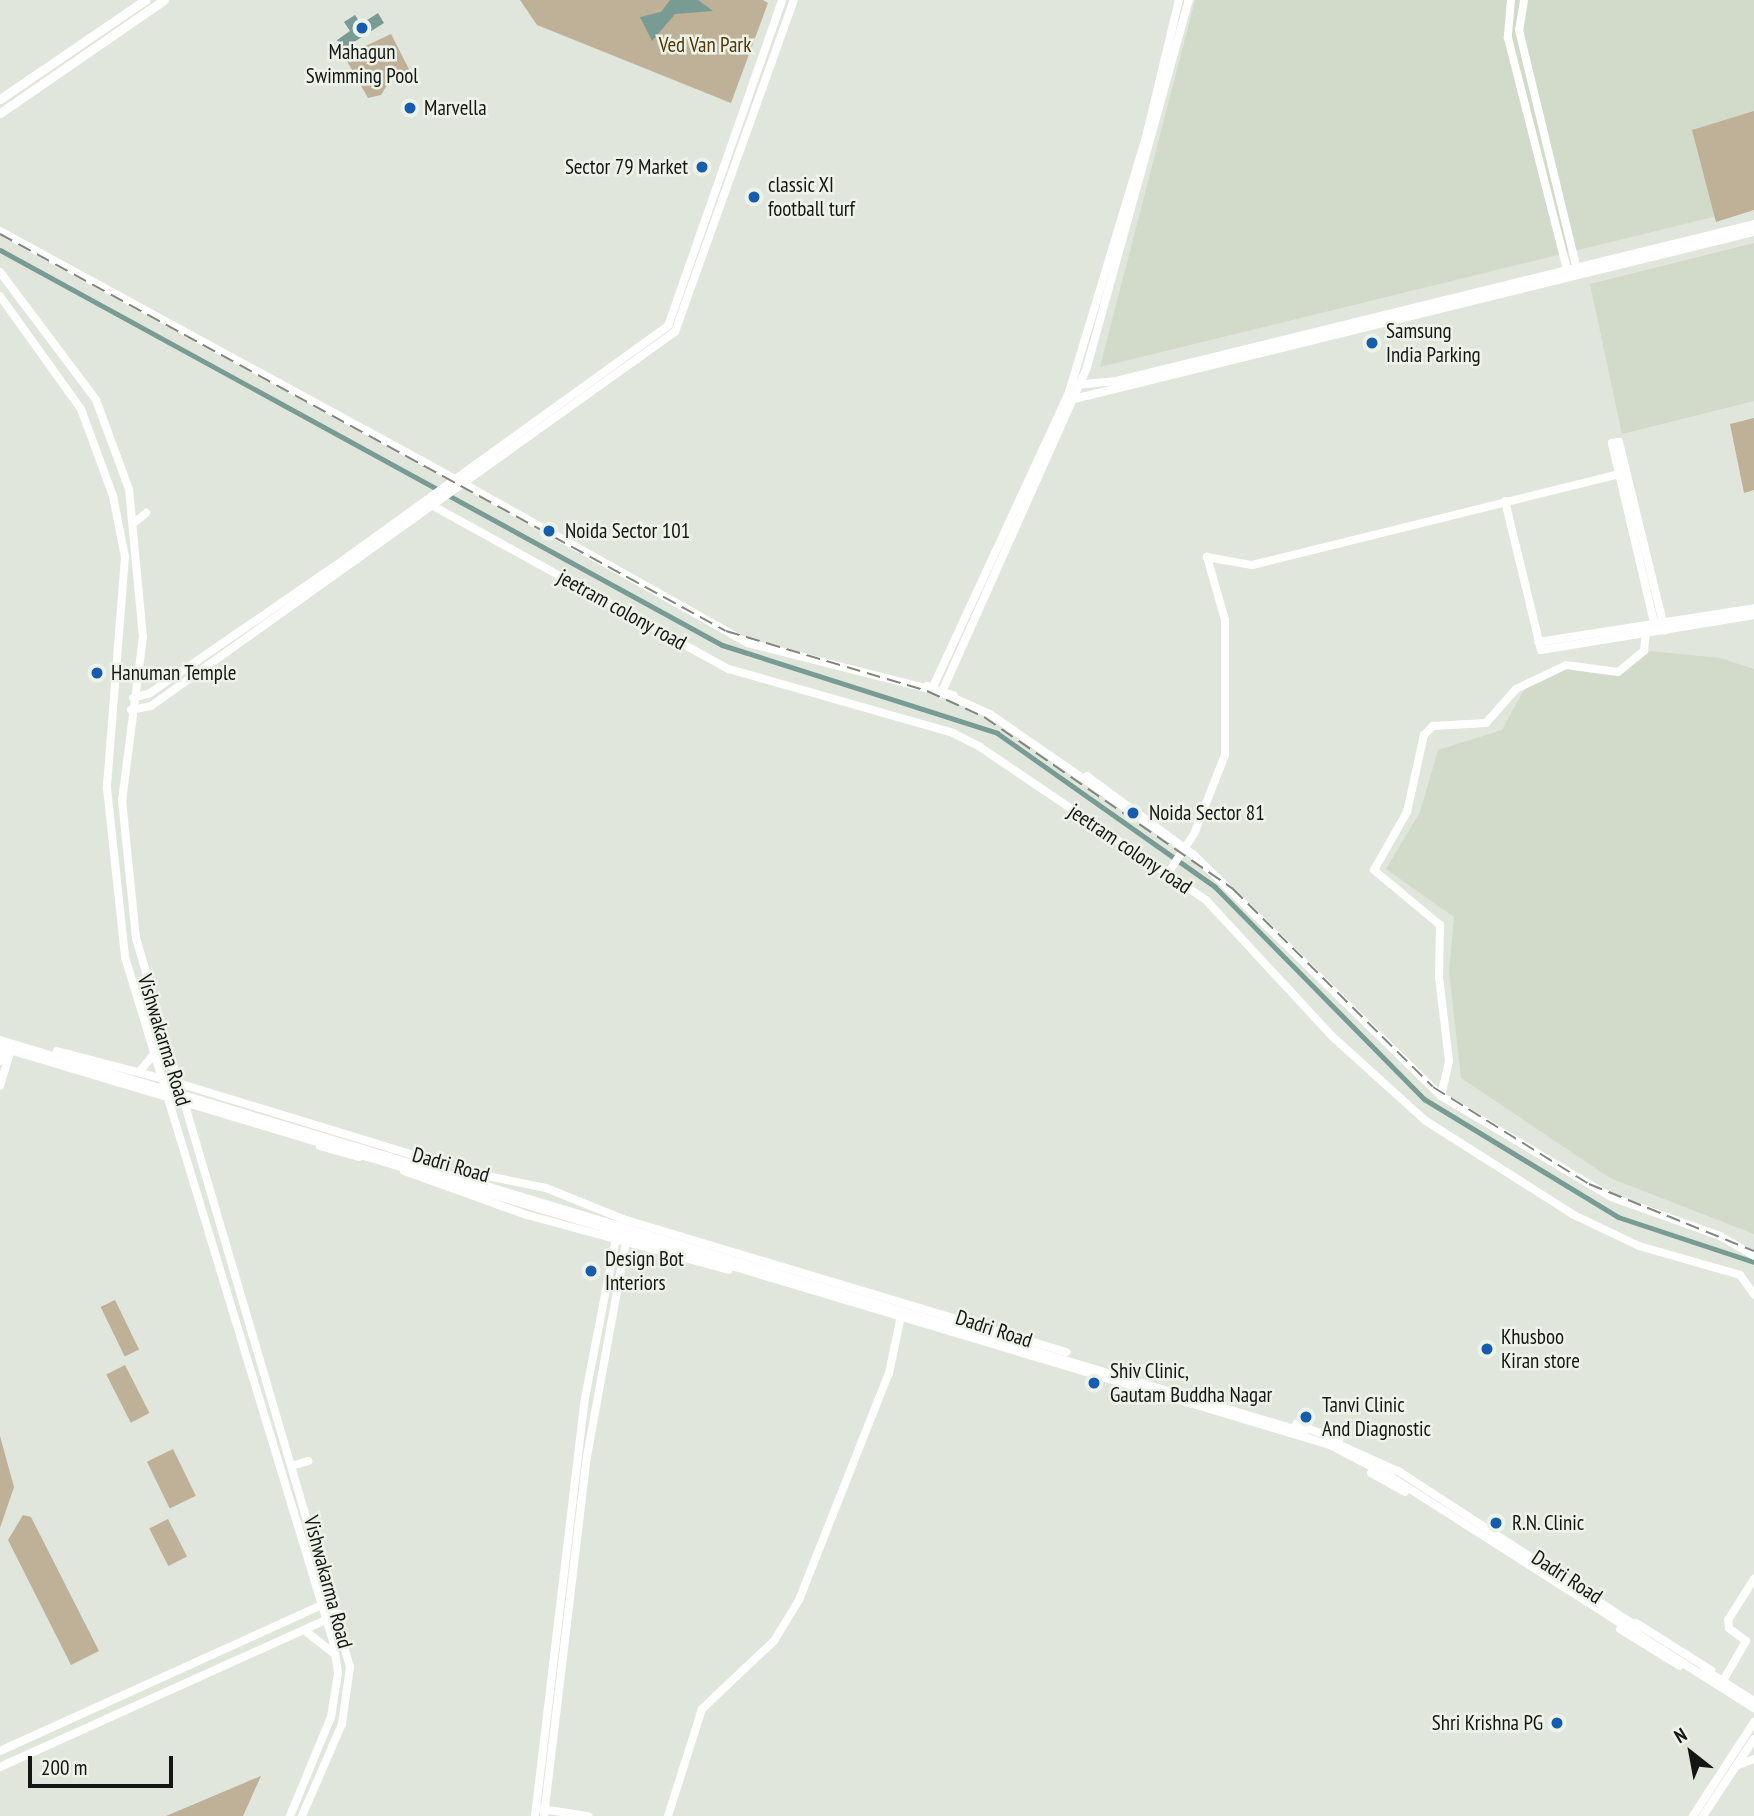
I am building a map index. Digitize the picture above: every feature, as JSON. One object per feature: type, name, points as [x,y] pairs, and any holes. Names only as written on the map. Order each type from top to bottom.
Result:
[{"type":"main road","points":[[0,99],[145,0]]},
{"type":"main road","points":[[0,113],[164,0]]},
{"type":"main road","points":[[71,51],[77,50],[77,60]]},
{"type":"street","points":[[132,698],[150,693],[668,326],[782,0]]},
{"type":"street","points":[[131,710],[151,706],[436,507],[675,332],[794,0]]},
{"type":"street","points":[[930,688],[1066,399],[1146,137],[1179,0]]},
{"type":"street","points":[[942,693],[1081,385],[1156,135],[1189,0]]},
{"type":"street","points":[[1511,0],[1508,38],[1568,276]]},
{"type":"street","points":[[1524,0],[1519,30],[1578,273]]},
{"type":"street","points":[[1066,399],[1568,276],[1754,224]]},
{"type":"street","points":[[0,231],[454,479]]},
{"type":"street","points":[[1578,273],[1754,232]]},
{"type":"street","name":"Vishwakarma Road","points":[[0,272],[45,330],[109,427],[134,523],[143,637],[132,698],[122,800],[136,939],[183,1103],[340,1614],[351,1667],[346,1707],[302,1816]]},
{"type":"street","points":[[1071,385],[1081,385],[1568,276]]},
{"type":"street","name":"Vishwakarma Road","points":[[0,296],[74,398],[100,453],[125,557],[109,829],[125,957],[323,1604],[335,1654],[331,1717],[290,1816]]},
{"type":"street","points":[[18,320],[30,324],[32,313]]},
{"type":"street","points":[[33,340],[34,327],[45,330]]},
{"type":"street","points":[[1615,443],[1660,627],[1619,474],[1615,443]]},
{"type":"street","points":[[1168,873],[1184,851],[1225,755],[1225,620],[1207,556],[1252,565],[1619,474]]},
{"type":"street","points":[[466,485],[748,643],[930,688],[994,714],[1184,851],[1195,856],[1441,1096],[1611,1197],[1720,1236],[1754,1256]]},
{"type":"street","points":[[1505,501],[1538,642],[1545,650],[1646,633],[1660,627],[1754,608]]},
{"type":"street","name":"jeetram colony road","points":[[436,507],[729,669],[953,733],[981,747],[1206,901],[1334,1038],[1426,1121],[1566,1211],[1639,1246],[1740,1275],[1754,1294]]},
{"type":"street","points":[[134,523],[146,513]]},
{"type":"street","points":[[1538,642],[1754,615]]},
{"type":"street","points":[[1441,1096],[1449,1060],[1438,973],[1440,925],[1374,870],[1407,812],[1424,735],[1433,726],[1486,723],[1516,689],[1566,664],[1618,672],[1644,651],[1646,633]]},
{"type":"street","points":[[0,1061],[6,1038]]},
{"type":"street","points":[[6,1038],[164,1079]]},
{"type":"street","points":[[6,1038],[861,1294],[1336,1443],[1400,1472],[1754,1700]]},
{"type":"street","points":[[3,1051],[168,1100]]},
{"type":"street","points":[[0,1086],[3,1051]]},
{"type":"street","points":[[3,1051],[1330,1445],[1754,1711]]},
{"type":"street","points":[[139,1072],[155,1053]]},
{"type":"street","points":[[96,1079],[101,1062]]},
{"type":"street","name":"Dadri Road","points":[[178,1083],[458,1168],[546,1188],[624,1219],[1315,1429],[1406,1473],[1754,1700]]},
{"type":"street","name":"Dadri Road","points":[[183,1103],[527,1215],[616,1237],[1324,1448],[1499,1551],[1754,1711]]},
{"type":"street","points":[[544,1812],[585,1398],[616,1237],[624,1219]]},
{"type":"street","points":[[544,1812],[586,1462],[625,1240],[634,1221]]},
{"type":"street","points":[[668,1816],[702,1709],[774,1642],[799,1600],[889,1373],[900,1321]]},
{"type":"street","points":[[295,1465],[308,1461]]},
{"type":"street","points":[[1499,1551],[1506,1538]]},
{"type":"street","points":[[1724,1679],[1746,1641],[1729,1629],[1728,1619],[1754,1578]]},
{"type":"street","points":[[0,1752],[335,1599]]},
{"type":"street","points":[[0,1767],[340,1614]]},
{"type":"street","points":[[304,1630],[335,1654]]},
{"type":"street","points":[[1693,1816],[1754,1722]]},
{"type":"street","points":[[1703,1816],[1754,1739]]},
{"type":"street","points":[[1736,1766],[1754,1759]]},
{"type":"street","points":[[544,1812],[588,1816]]},
{"type":"shaded area","points":[[1195,0],[1754,0],[1754,207],[1100,367]]},
{"type":"shaded area","points":[[1754,243],[1754,401],[1622,434],[1590,284]]},
{"type":"shaded area","points":[[1650,651],[1720,658],[1754,669],[1754,1234],[1610,1178],[1461,1078],[1449,972],[1454,917],[1386,869],[1420,812],[1438,750],[1502,730],[1524,690],[1579,663],[1620,676]]},
{"type":"green space","name":"Ved Van Park","points":[[520,0],[763,0],[768,3],[731,103],[537,25]]},
{"type":"green space","points":[[391,34],[413,77],[391,79],[381,95],[368,98],[344,56]]},
{"type":"green space","points":[[1754,111],[1754,210],[1716,222],[1692,130]]},
{"type":"green space","points":[[1754,418],[1754,490],[1744,493],[1730,424]]},
{"type":"green space","points":[[115,1300],[139,1349],[125,1356],[101,1307]]},
{"type":"green space","points":[[125,1365],[150,1413],[131,1423],[106,1375]]},
{"type":"green space","points":[[0,1436],[14,1487],[0,1528]]},
{"type":"green space","points":[[173,1449],[196,1496],[170,1508],[147,1462]]},
{"type":"green space","points":[[23,1515],[31,1517],[99,1651],[71,1665],[8,1540]]},
{"type":"green space","points":[[168,1519],[187,1556],[168,1566],[149,1529]]},
{"type":"green space","points":[[261,1776],[243,1816],[166,1816]]},
{"type":"water","points":[[670,0],[698,0],[713,11],[675,14],[652,41],[640,17],[661,12]]},
{"type":"water","name":"Mahagun Swimming Pool","points":[[378,13],[384,23],[343,49],[337,40],[350,31],[344,22],[355,15],[361,24]]},
{"type":"waterway","points":[[0,250],[722,645],[997,733],[1215,887],[1424,1099],[1618,1217],[1754,1262]]},
{"type":"railway","points":[[0,234],[726,631],[927,691],[984,717],[1233,889],[1433,1087],[1589,1184],[1754,1251]]},
{"type":"place","name":"Mahagun Swimming Pool","points":[[362,28]]},
{"type":"place","name":"Marvella","points":[[410,108]]},
{"type":"place","name":"Sector 79 Market","points":[[702,167]]},
{"type":"place","name":"classic XI football turf","points":[[754,197]]},
{"type":"place","name":"Samsung India Parking","points":[[1372,343]]},
{"type":"place","name":"Noida Sector 101","points":[[549,531]]},
{"type":"place","name":"Hanuman Temple","points":[[97,673]]},
{"type":"place","name":"Noida Sector 81","points":[[1133,813]]},
{"type":"place","name":"Design Bot Interiors","points":[[591,1271]]},
{"type":"place","name":"Khusboo Kiran store","points":[[1487,1349]]},
{"type":"place","name":"Shiv Clinic, Gautam Buddha Nagar","points":[[1094,1383]]},
{"type":"place","name":"Tanvi Clinic And Diagnostic","points":[[1306,1417]]},
{"type":"place","name":"R.N. Clinic","points":[[1496,1523]]},
{"type":"place","name":"Shri Krishna PG","points":[[1557,1723]]}]
